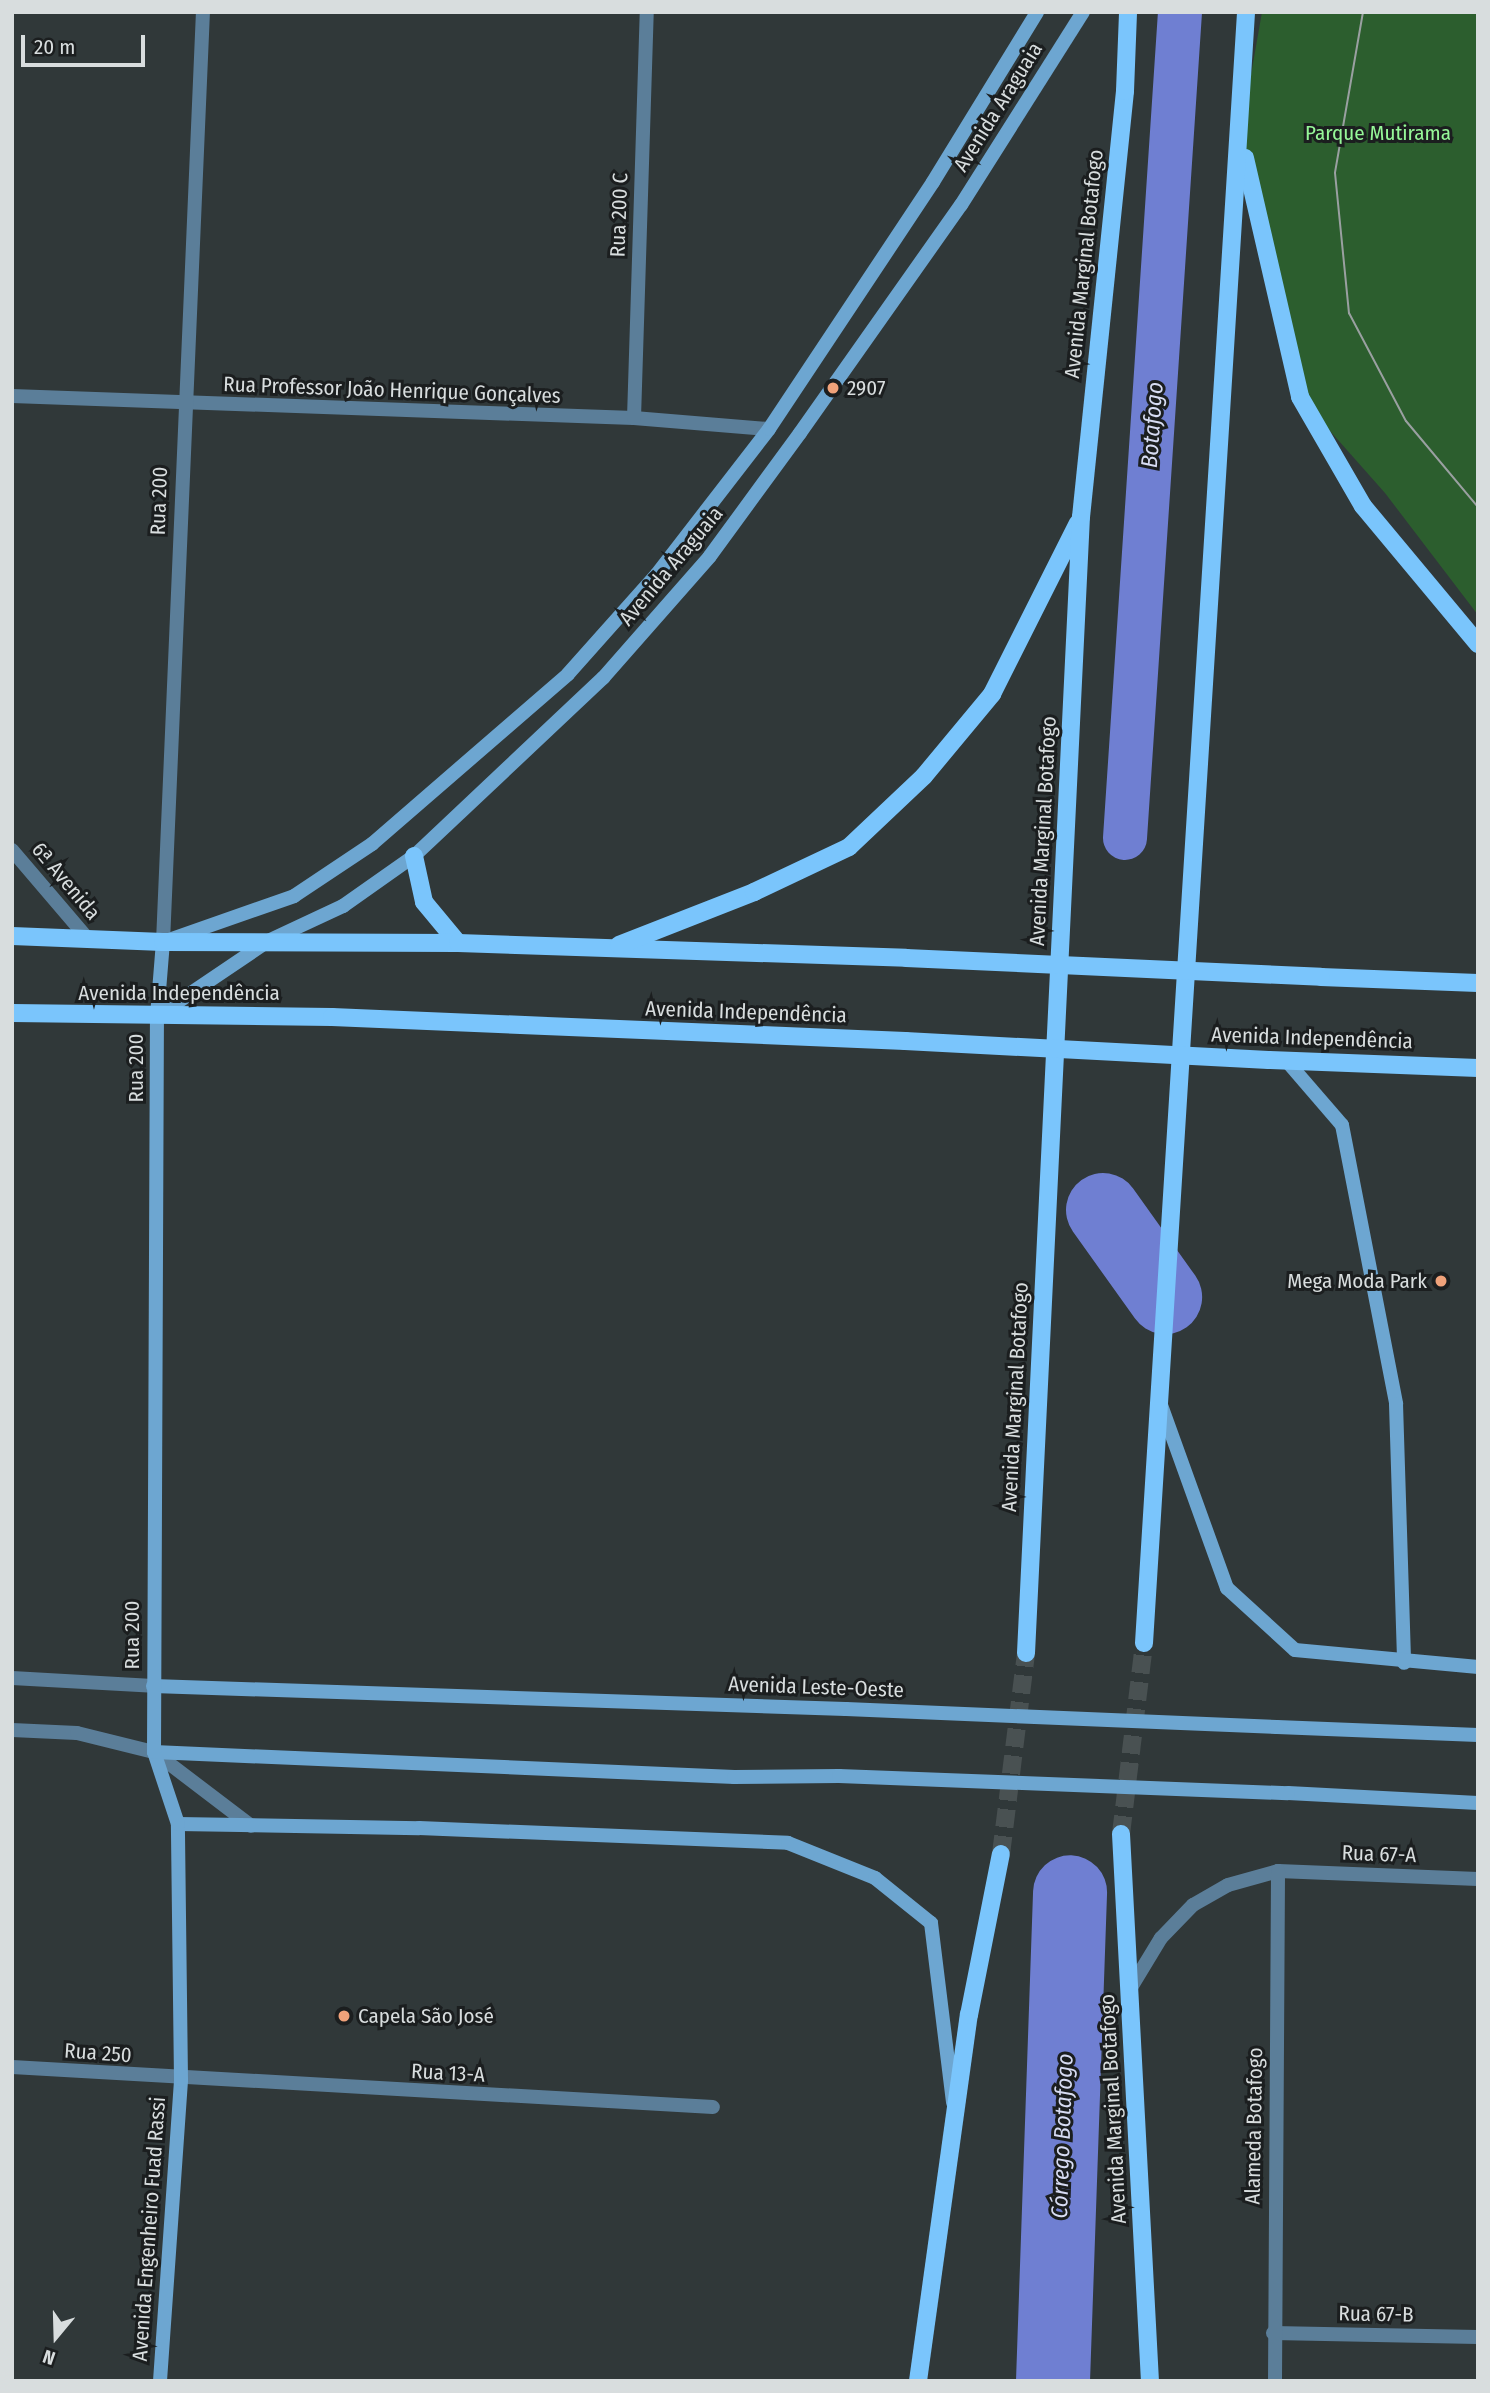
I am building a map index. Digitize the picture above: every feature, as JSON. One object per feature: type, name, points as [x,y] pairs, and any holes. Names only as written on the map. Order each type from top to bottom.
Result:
[{"type":"main road","name":"Avenida Araguaia","points":[[163,942],[294,896],[372,844],[568,674],[657,574],[769,429],[933,182],[1037,12]]},
{"type":"main road","name":"Avenida Araguaia","points":[[157,1016],[268,941],[343,906],[414,856],[603,678],[710,556],[961,205],[1083,12]]},
{"type":"main road","name":"Avenida Marginal Botafogo","points":[[1026,1653],[1081,517],[1125,91],[1128,12]]},
{"type":"main road","points":[[1144,1643],[1246,12]]},
{"type":"main road","points":[[1240,137],[1300,397],[1363,506],[1478,644]]},
{"type":"main road","points":[[610,948],[754,892],[849,847],[924,776],[992,694],[1081,517]]},
{"type":"main road","points":[[414,856],[424,902],[458,943]]},
{"type":"main road","points":[[12,936],[163,942],[458,943],[906,958],[1478,983]]},
{"type":"main road","name":"Rua 200","points":[[163,942],[157,1016],[154,1752],[178,1825],[181,2080]]},
{"type":"main road","name":"Avenida Independência","points":[[12,1013],[331,1017],[1478,1068]]},
{"type":"main road","points":[[1277,1060],[1342,1125],[1396,1404],[1404,1663]]},
{"type":"main road","points":[[1158,1397],[1227,1588],[1295,1650],[1404,1663],[1478,1667]]},
{"type":"main road","name":"Avenida Leste-Oeste","points":[[153,1686],[846,1709],[1478,1735]]},
{"type":"main road","points":[[154,1752],[734,1777],[839,1776],[1478,1802]]},
{"type":"main road","points":[[178,1825],[788,1843],[875,1878],[931,1923],[954,2117]]},
{"type":"main road","name":"Avenida Marginal Botafogo","points":[[1121,1834],[1150,2381]]},
{"type":"main road","points":[[918,2381],[954,2117],[1001,1854]]},
{"type":"main road","name":"Avenida Engenheiro Fuad Rassi","points":[[160,2381],[181,2080]]},
{"type":"street","name":"Rua 200","points":[[163,942],[203,12]]},
{"type":"street","name":"Rua 200 C","points":[[634,418],[646,12]]},
{"type":"street","name":"Rua Professor João Henrique Gonçalves","points":[[12,396],[184,405],[634,418],[769,429]]},
{"type":"street","name":"6ª Avenida","points":[[12,850],[88,939]]},
{"type":"street","points":[[12,1678],[153,1686]]},
{"type":"street","points":[[12,1730],[78,1733],[154,1752],[251,1826]]},
{"type":"street","name":"Rua 67-A","points":[[1130,1989],[1161,1938],[1193,1905],[1228,1885],[1278,1871],[1478,1879]]},
{"type":"street","name":"Alameda Botafogo","points":[[1275,2381],[1273,2333],[1278,1871]]},
{"type":"street","name":"Rua 250","points":[[12,2067],[181,2080]]},
{"type":"street","name":"Rua 13-A","points":[[181,2080],[713,2107]]},
{"type":"street","name":"Rua 67-B","points":[[1273,2333],[1478,2337]]},
{"type":"green space","name":"Parque Mutirama","points":[[1262,12],[1478,12],[1478,615],[1385,493],[1300,397],[1240,137]]},
{"type":"waterway","name":"Botafogo","points":[[1125,838],[1180,12]]},
{"type":"waterway","points":[[1103,1210],[1165,1297]]},
{"type":"waterway","name":"Córrego Botafogo","points":[[1053,2381],[1070,1892]]},
{"type":"tunnel","points":[[1121,1834],[1144,1643]]},
{"type":"tunnel","points":[[1001,1854],[1026,1653]]},
{"type":"tram line","points":[[1363,12],[1335,173],[1349,313],[1406,421],[1478,507]]},
{"type":"place","name":"2907","points":[[833,388]]},
{"type":"place","name":"Mega Moda Park","points":[[1441,1281]]},
{"type":"place","name":"Capela São José","points":[[344,2016]]}]
